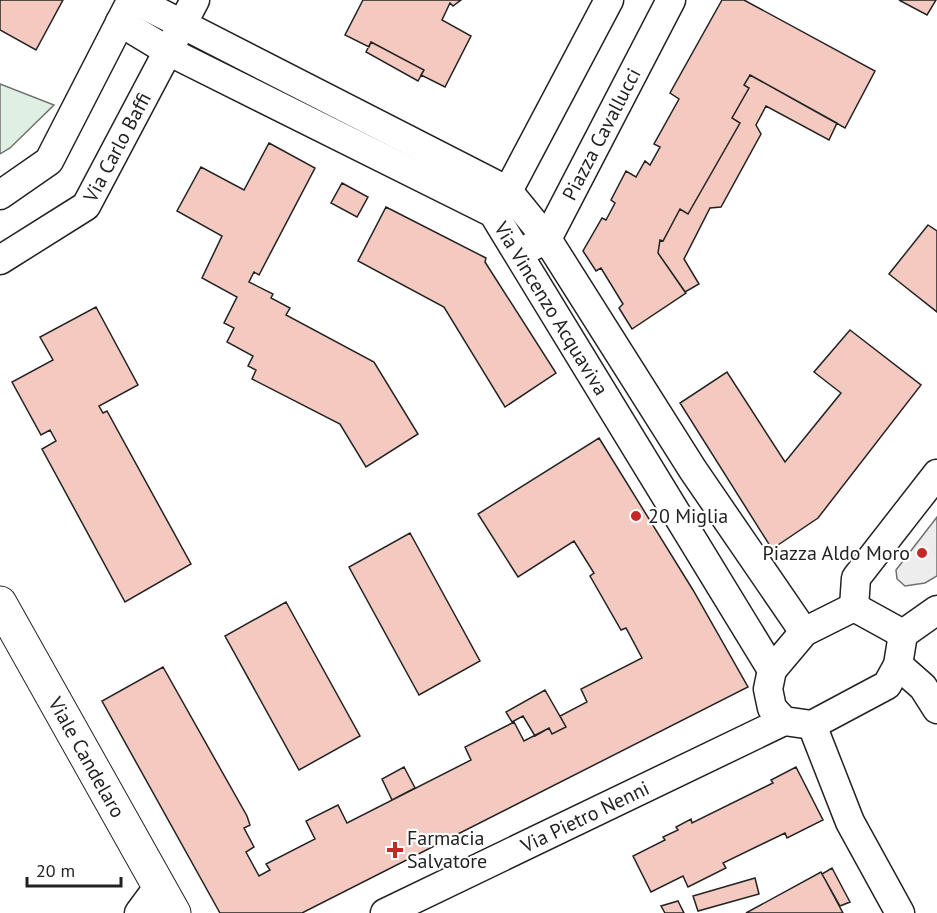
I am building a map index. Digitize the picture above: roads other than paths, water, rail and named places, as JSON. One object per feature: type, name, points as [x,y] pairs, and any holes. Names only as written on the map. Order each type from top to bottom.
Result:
[{"type":"main road","name":"Viale Candelaro","points":[[0,603],[166,899]]},
{"type":"street","points":[[508,191],[609,0]]},
{"type":"street","name":"Piazza Cavallucci","points":[[547,239],[671,0]]},
{"type":"street","points":[[0,195],[49,162],[129,7]]},
{"type":"street","name":"Via Vincenzo Acquaviva","points":[[129,7],[189,11],[508,191],[547,239],[693,470],[804,632]]},
{"type":"street","name":"Via Vincenzo Acquaviva","points":[[129,7],[168,51],[493,213],[771,670]]},
{"type":"street","name":"Via Carlo Baffi","points":[[0,260],[86,206],[189,11]]},
{"type":"street","points":[[519,254],[547,239]]},
{"type":"street","points":[[854,607],[855,578],[937,474]]},
{"type":"street","points":[[854,607],[804,632],[771,670],[768,689],[772,708],[784,721],[812,725],[887,685],[898,665],[903,634],[937,610]]},
{"type":"street","points":[[854,607],[903,634]]},
{"type":"street","points":[[898,665],[923,687],[937,709]]},
{"type":"street","name":"Via Pietro Nenni","points":[[385,913],[784,721]]},
{"type":"street","points":[[812,725],[850,822],[900,913]]},
{"type":"street","points":[[139,913],[166,899]]},
{"type":"place","name":"20 Miglia","points":[[636,516]]},
{"type":"place","name":"Piazza Aldo Moro","points":[[922,553]]},
{"type":"place","name":"Farmacia Salvatore","points":[[395,850]]}]
